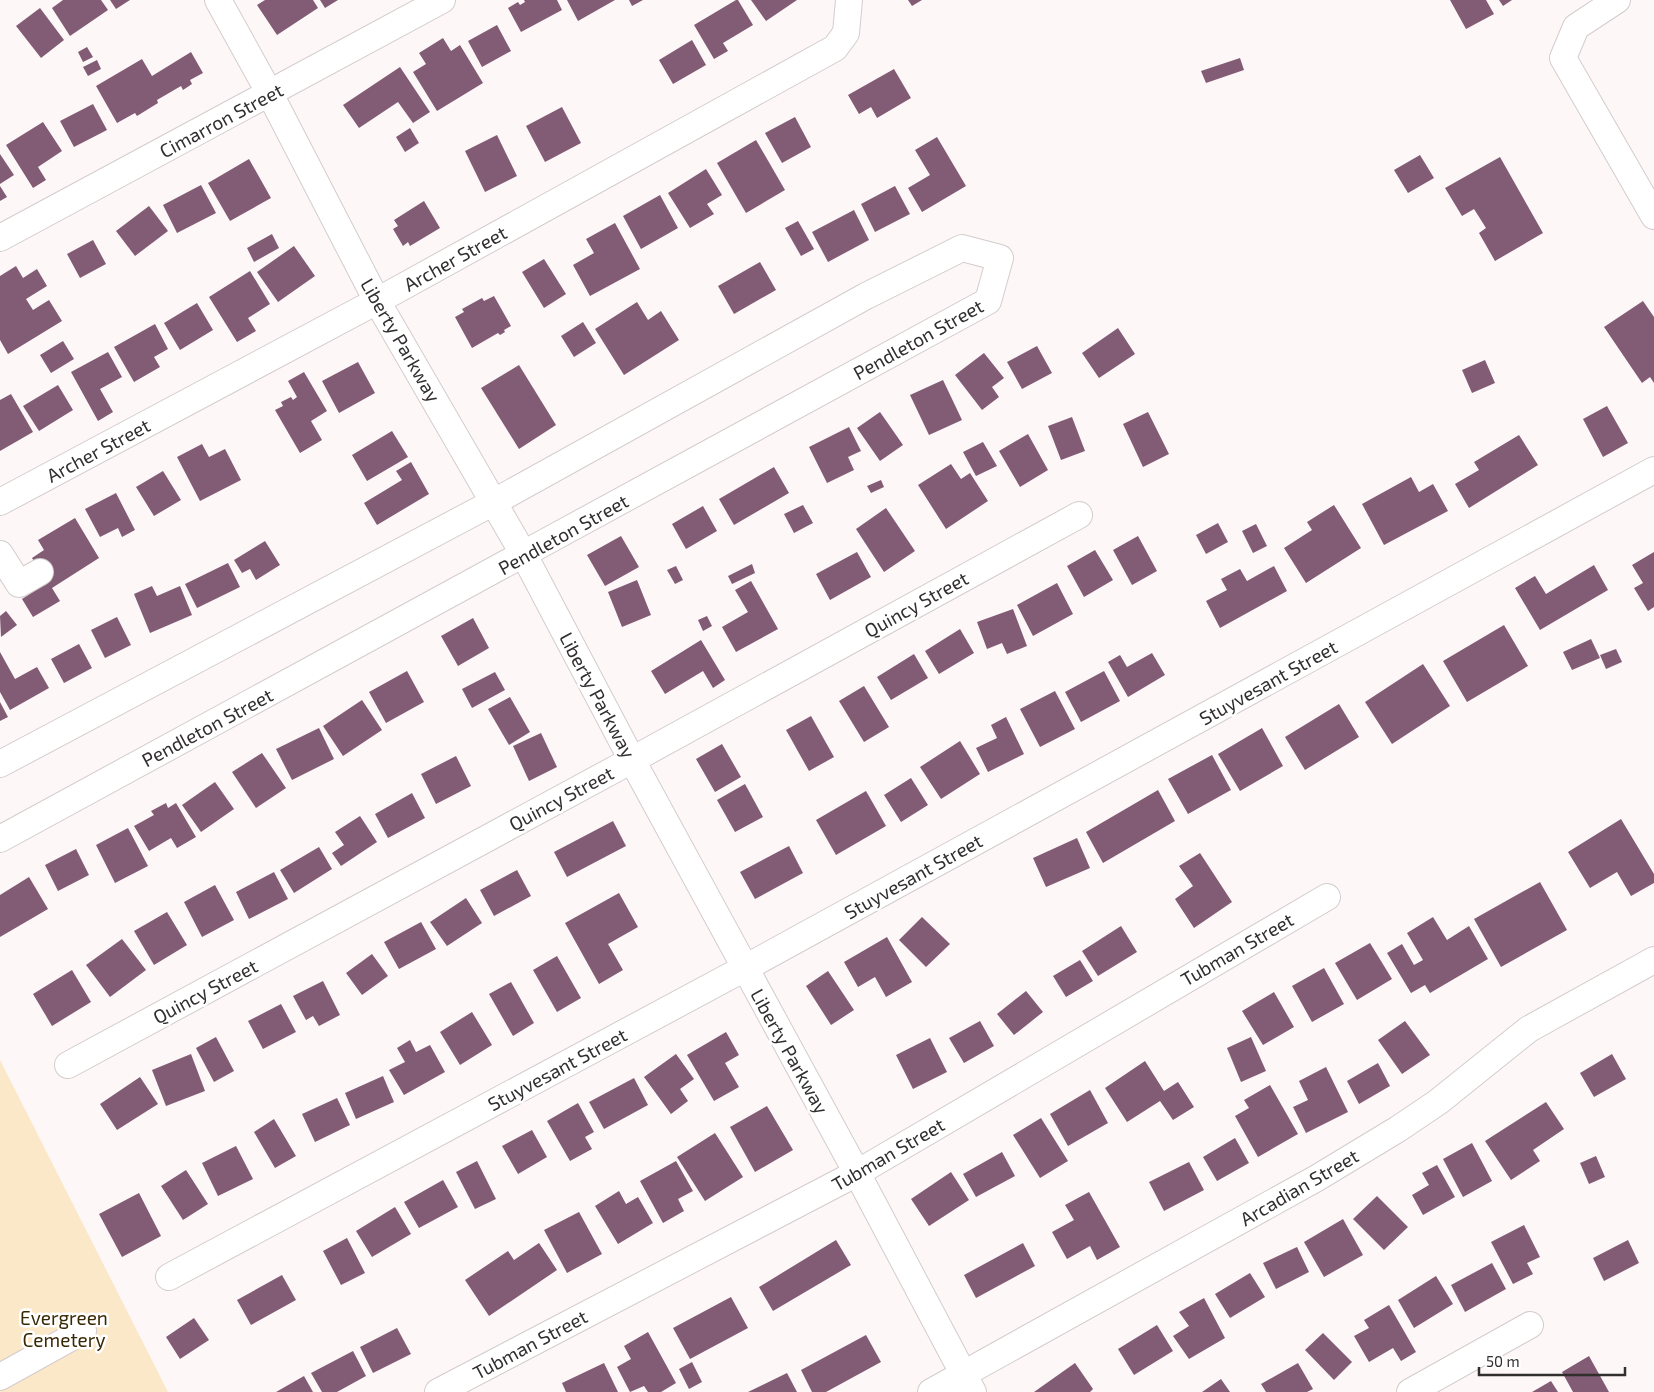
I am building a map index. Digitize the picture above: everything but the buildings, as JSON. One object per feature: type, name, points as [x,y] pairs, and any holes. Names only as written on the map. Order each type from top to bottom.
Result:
[{"type":"street","name":"Liberty Parkway","points":[[218,0],[270,94],[377,301],[524,555],[632,760],[857,1173],[968,1383]]},
{"type":"street","name":"Cimarron Street","points":[[0,238],[442,0]]},
{"type":"street","name":"Archer Street","points":[[0,502],[377,301],[835,48],[846,33],[849,0]]},
{"type":"street","points":[[1617,0],[1576,27],[1563,58],[1654,216]]},
{"type":"street","name":"Pendleton Street","points":[[0,764],[494,502],[866,296],[962,248],[1000,258],[988,301],[0,839]]},
{"type":"street","name":"Stuyvesant Street","points":[[170,1277],[745,968],[1654,470]]},
{"type":"street","name":"Quincy Street","points":[[68,1064],[632,760],[1079,515]]},
{"type":"street","points":[[0,554],[19,584],[40,572]]},
{"type":"street","name":"Tubman Street","points":[[438,1392],[857,1173],[1327,897]]},
{"type":"street","name":"Arcadian Street","points":[[931,1392],[968,1383],[1317,1178],[1398,1129],[1438,1102],[1529,1029],[1654,960]]},
{"type":"street","points":[[1410,1392],[1530,1325]]},
{"type":"street","points":[[0,1377],[83,1331]]},
{"type":"green space","name":"Evergreen Cemetery","points":[[0,1060],[168,1392],[0,1392]]}]
